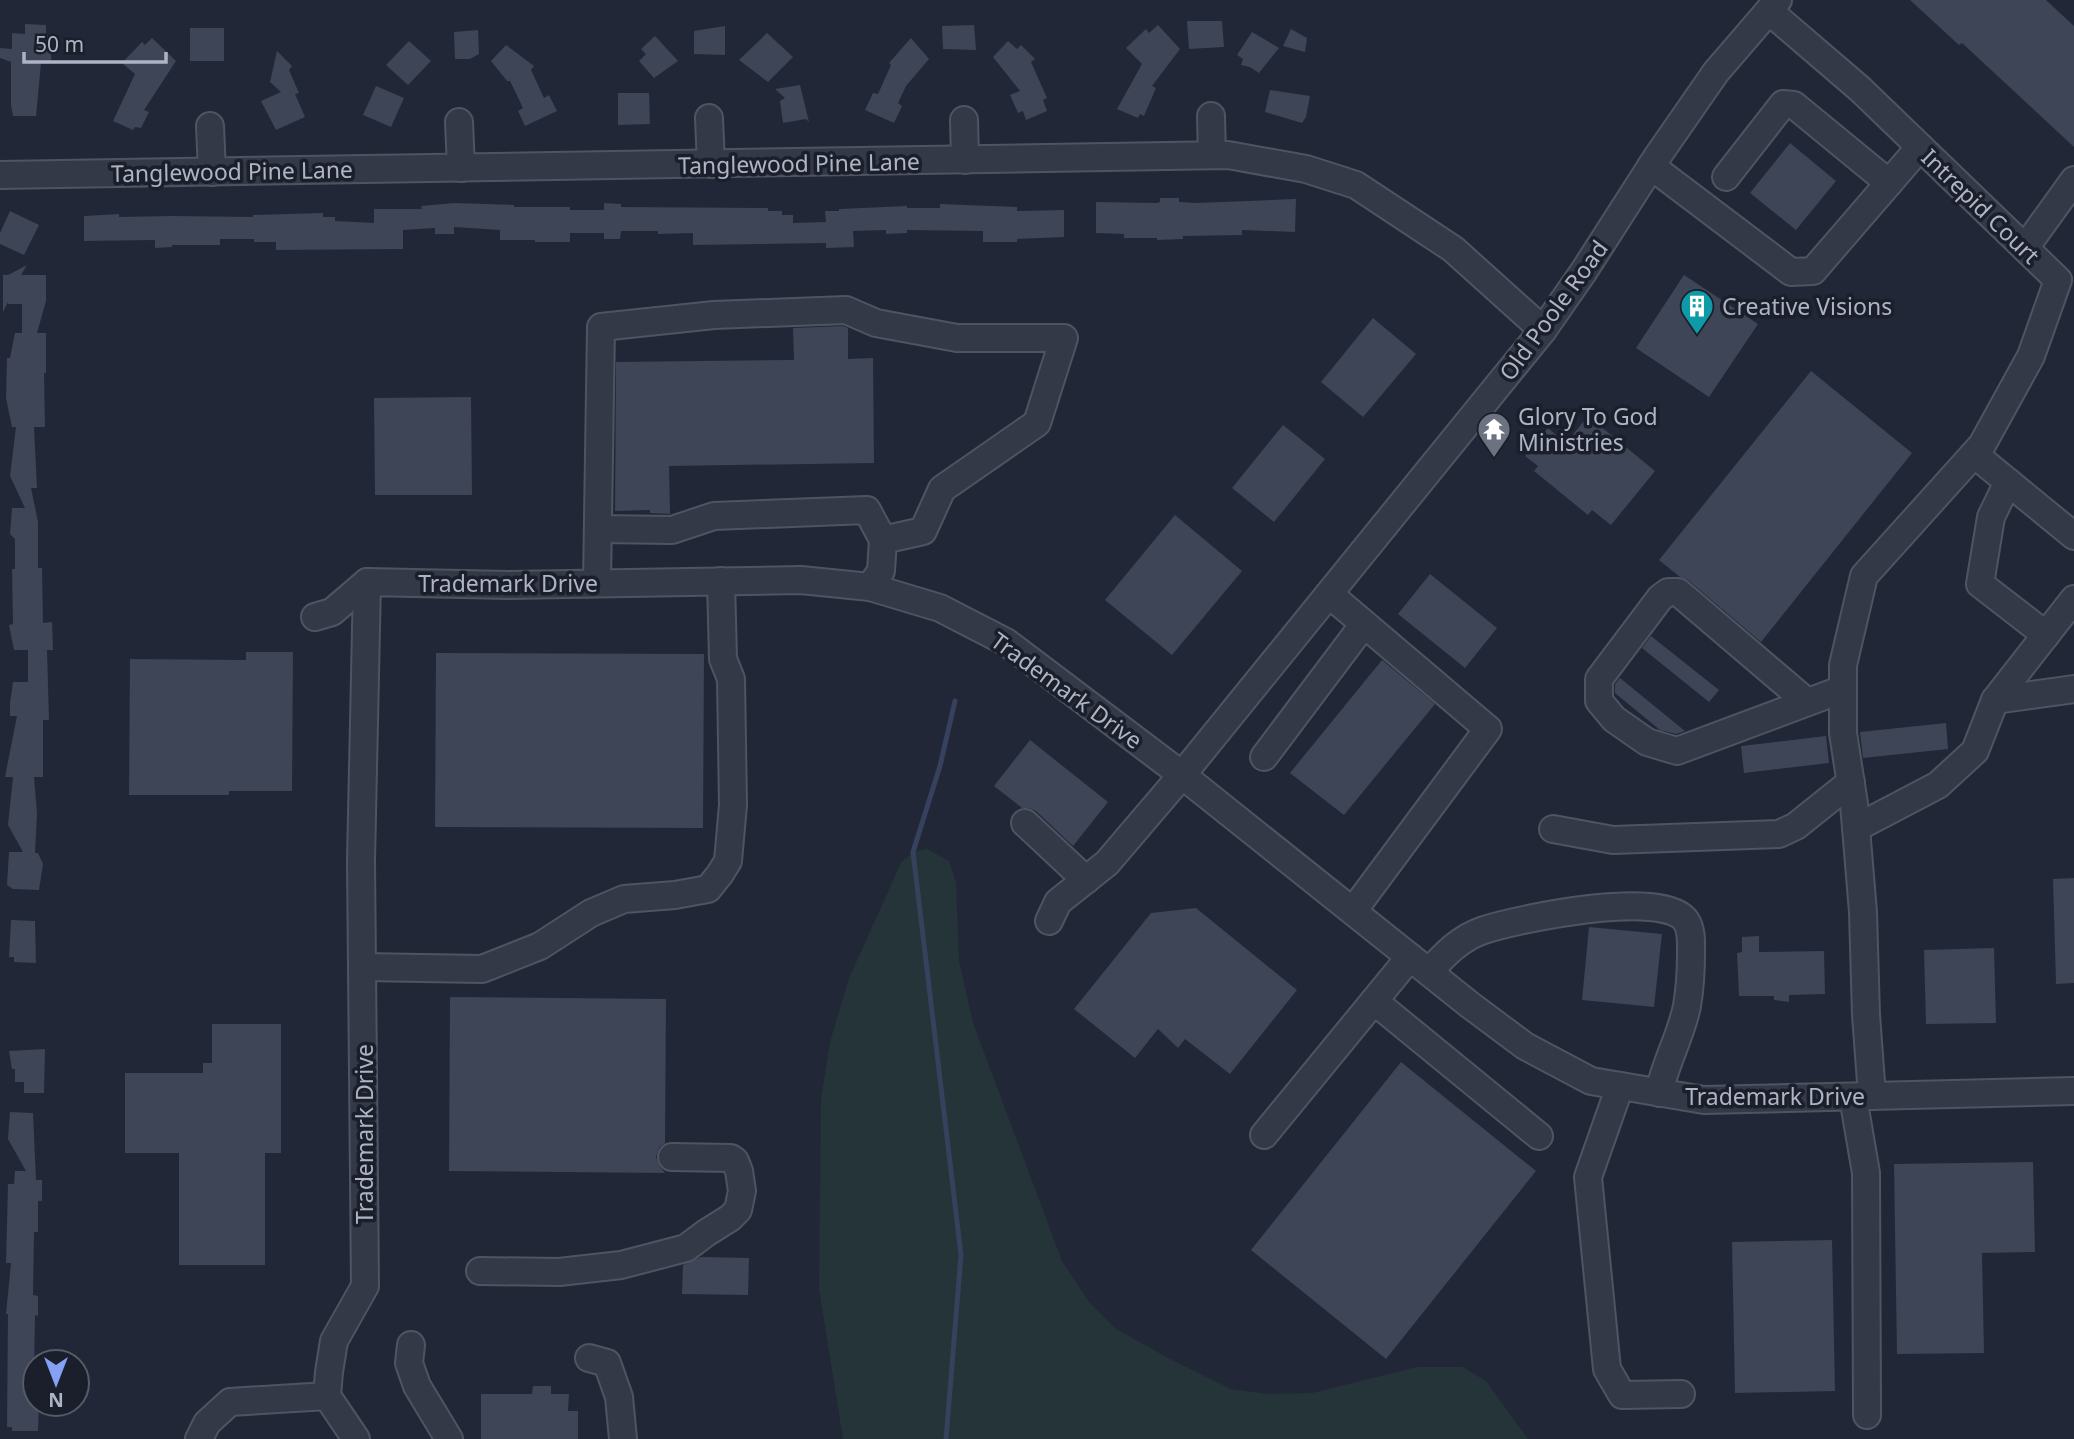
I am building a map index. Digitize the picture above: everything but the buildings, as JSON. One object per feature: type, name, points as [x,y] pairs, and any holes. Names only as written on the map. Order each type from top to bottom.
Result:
[{"type":"street","name":"Intrepid Court","points":[[1773,5],[2025,248],[2066,276],[2031,356],[1978,450],[1864,576],[1843,665],[1843,733],[1856,828],[1863,912],[1866,1015],[1862,1097],[1866,1173],[1867,1415]]},
{"type":"street","name":"Old Poole Road","points":[[1049,921],[1058,902],[1107,863],[1182,775],[1543,330],[1716,72],[1773,5]]},
{"type":"street","points":[[1726,177],[1783,104],[1794,106],[1889,183]]},
{"type":"street","points":[[1212,116],[1212,155]]},
{"type":"street","points":[[709,118],[711,164]]},
{"type":"street","points":[[964,120],[965,160]]},
{"type":"street","points":[[459,122],[461,168]]},
{"type":"street","points":[[210,126],[212,172]]},
{"type":"street","points":[[1651,166],[1791,272],[1813,271],[1920,147]]},
{"type":"street","name":"Tanglewood Pine Lane","points":[[0,175],[1228,155],[1306,169],[1356,185],[1453,249],[1543,330]]},
{"type":"street","points":[[2025,248],[2074,180]]},
{"type":"street","points":[[597,583],[601,327],[714,315],[846,310],[876,323],[957,338],[1064,338],[1037,423],[942,489],[923,531],[883,540]]},
{"type":"street","points":[[1978,450],[2008,482],[2074,536]]},
{"type":"street","points":[[2008,482],[1991,517],[1980,584],[2046,635]]},
{"type":"street","points":[[598,529],[672,530],[714,516],[867,510],[883,540],[881,571],[870,586]]},
{"type":"street","points":[[362,967],[482,969],[540,946],[591,914],[624,899],[708,889],[728,861],[733,805],[730,679],[723,659],[720,580]]},
{"type":"street","name":"Trademark Drive","points":[[327,1396],[334,1341],[365,1286],[361,861],[367,582],[441,585],[802,580],[870,586],[940,608],[1006,642],[1182,775],[1525,1046],[1591,1081],[1704,1100],[2074,1091]]},
{"type":"street","points":[[315,617],[332,612],[367,582]]},
{"type":"street","points":[[1807,702],[1678,592],[1668,592],[1660,598],[1599,679],[1599,701],[1614,719],[1647,743],[1677,751],[1843,689]]},
{"type":"street","points":[[1329,594],[1488,729],[1353,911]]},
{"type":"street","points":[[1856,828],[1938,785],[1975,751],[1995,700],[2074,599]]},
{"type":"street","points":[[1265,757],[1364,624]]},
{"type":"street","points":[[1995,700],[2074,689]]},
{"type":"street","points":[[1553,829],[1613,840],[1779,834],[1796,826],[1850,782]]},
{"type":"street","points":[[1025,823],[1086,880]]},
{"type":"street","points":[[1264,1135],[1374,1001],[1420,964],[1482,931],[1567,911],[1649,905],[1679,914],[1686,920],[1690,929],[1691,979],[1686,1008],[1659,1093]]},
{"type":"street","points":[[1374,1001],[1539,1136]]},
{"type":"street","points":[[1620,1086],[1588,1177],[1606,1369],[1622,1395],[1681,1394]]},
{"type":"street","points":[[480,1271],[559,1272],[621,1265],[687,1248],[738,1210],[742,1191],[739,1171],[731,1158],[672,1157]]},
{"type":"street","points":[[411,1345],[410,1363],[417,1386],[449,1439]]},
{"type":"street","points":[[589,1358],[607,1363],[618,1397],[623,1439]]},
{"type":"street","points":[[200,1439],[207,1423],[230,1402],[327,1396],[356,1439]]},
{"type":"shaded area","points":[[927,849],[949,861],[956,882],[959,961],[973,1023],[1062,1261],[1089,1302],[1116,1329],[1231,1389],[1267,1394],[1312,1393],[1417,1367],[1463,1367],[1486,1381],[1528,1439],[843,1439],[819,1289],[821,1099],[830,1042],[849,978],[901,863],[913,852]]},
{"type":"waterway","points":[[946,1439],[961,1255],[913,852],[940,766],[955,701]]},
{"type":"place","name":"Creative Visions","points":[[1697,336]]},
{"type":"place","name":"Glory To God Ministries","points":[[1494,459]]}]
